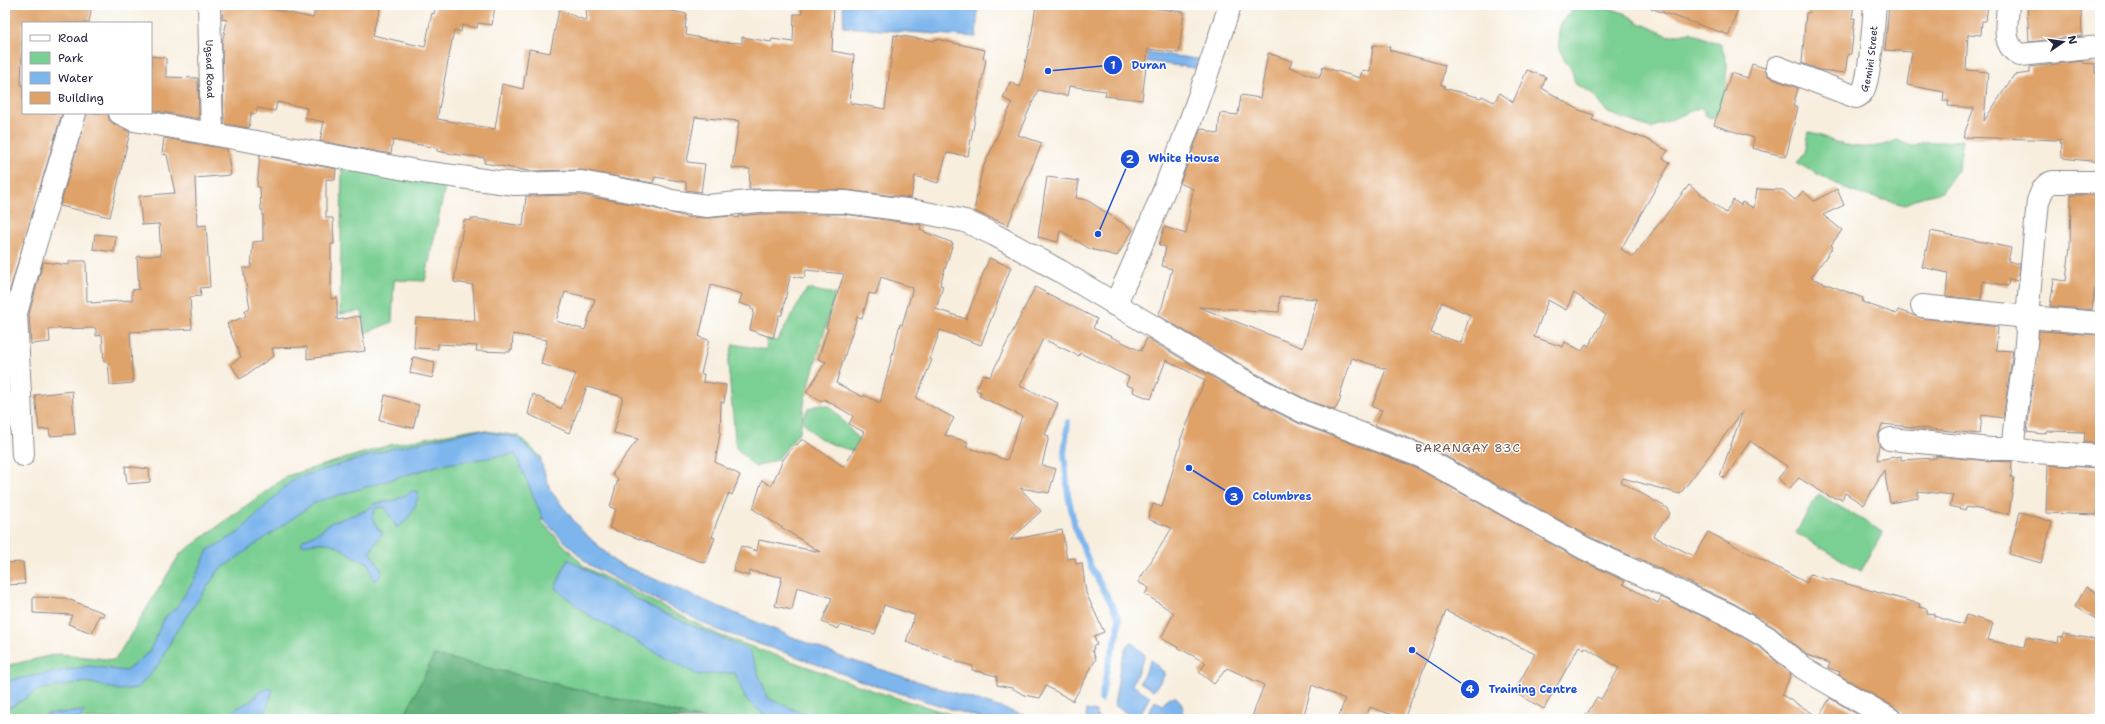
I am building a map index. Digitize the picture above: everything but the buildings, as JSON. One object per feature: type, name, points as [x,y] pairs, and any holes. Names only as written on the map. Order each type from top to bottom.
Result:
[{"type":"street","name":"Ugsad Road","points":[[209,5],[212,134]]},
{"type":"street","points":[[1115,305],[1149,231],[1186,134],[1230,5]]},
{"type":"street","name":"Gemini Street","points":[[1777,67],[1856,97],[1860,95],[1863,90],[1867,74],[1875,5]]},
{"type":"street","points":[[2008,5],[2006,36],[2014,52],[2020,55],[2100,47]]},
{"type":"street","points":[[23,455],[12,356],[16,313],[75,114]]},
{"type":"street","points":[[122,114],[134,120],[422,172],[515,184],[580,182],[619,188],[692,205],[707,206],[759,201],[845,202],[922,212],[965,221],[995,235],[1060,271],[1250,384],[1304,412],[1420,456],[1584,548],[1729,615],[1768,638],[1803,668],[1890,719]]},
{"type":"street","points":[[2013,449],[2013,425],[2028,337],[2027,317],[2038,201],[2043,187],[2048,183],[2100,182]]},
{"type":"street","points":[[1922,306],[2100,323]]},
{"type":"street","points":[[1890,439],[1991,449],[2013,449],[2034,452],[2100,456]]},
{"type":"green space","points":[[679,5],[729,5],[689,7]]},
{"type":"green space","points":[[1582,5],[1600,5],[1624,13],[1640,23],[1669,36],[1690,32],[1721,45],[1727,64],[1725,103],[1713,119],[1705,115],[1701,107],[1651,128],[1608,113],[1592,93],[1575,84],[1572,71],[1565,60],[1559,42],[1560,27],[1563,21],[1574,9]]},
{"type":"green space","points":[[1809,132],[1838,143],[1855,147],[1872,147],[1897,140],[1911,146],[1924,142],[1963,140],[1958,169],[1942,192],[1918,198],[1905,205],[1852,192],[1797,163],[1805,152]]},
{"type":"green space","points":[[342,166],[446,182],[425,281],[394,280],[392,322],[365,333],[362,311],[340,314]]},
{"type":"green space","points":[[807,289],[835,294],[805,399],[800,431],[777,460],[755,467],[736,448],[728,363],[733,344],[766,350],[767,339],[777,341]]},
{"type":"green space","points":[[820,404],[831,407],[865,447],[861,453],[827,442],[813,433],[802,419],[808,409]]},
{"type":"green space","points":[[473,429],[519,436],[541,457],[542,522],[585,567],[719,635],[874,691],[966,719],[5,719],[5,666],[58,654],[115,660],[180,554],[287,476],[390,445]]},
{"type":"green space","points":[[1818,494],[1883,532],[1861,571],[1796,533]]},
{"type":"green space","points":[[434,655],[703,719],[403,719]]},
{"type":"water","points":[[843,5],[978,5],[976,37],[844,27]]},
{"type":"water","points":[[1032,36],[1211,61],[1208,70],[1030,45]]},
{"type":"water","points":[[476,430],[517,437],[540,459],[550,490],[581,530],[617,563],[841,657],[1036,719],[984,719],[867,683],[795,656],[720,631],[634,589],[588,564],[544,521],[515,454],[440,465],[316,502],[218,571],[174,635],[159,664],[138,688],[119,690],[87,682],[38,690],[11,707],[5,707],[5,681],[88,666],[126,671],[149,652],[165,617],[176,608],[194,580],[208,550],[238,533],[293,479],[394,448]]},
{"type":"water","points":[[413,491],[418,491],[418,498],[415,505],[406,520],[397,528],[385,507],[375,508],[372,518],[379,530],[383,532],[370,552],[381,569],[380,577],[374,581],[368,562],[363,561],[332,544],[314,543],[301,545],[303,540],[319,532],[330,523],[367,510],[374,504],[395,500]]},
{"type":"water","points":[[568,559],[654,609],[749,650],[768,698],[814,719],[770,719],[746,700],[735,673],[698,675],[588,615],[555,588]]},
{"type":"water","points":[[1133,643],[1145,655],[1132,685],[1150,696],[1141,713],[1147,716],[1155,701],[1163,705],[1169,697],[1176,697],[1184,706],[1180,719],[1136,719],[1114,705],[1121,662],[1127,645]]},
{"type":"water","points":[[1151,660],[1164,672],[1164,676],[1153,691],[1140,682]]},
{"type":"water","points":[[269,687],[273,691],[264,715],[264,719],[226,719],[237,708],[253,700],[257,693]]},
{"type":"water","points":[[1087,710],[1096,712],[1098,719],[1086,719]]},
{"type":"water","points":[[84,711],[80,719],[45,719],[46,714]]},
{"type":"waterway","points":[[1068,422],[1064,453],[1068,495],[1075,527],[1091,567],[1119,618],[1118,633],[1109,660],[1101,700]]},
{"type":"place","name":"Duran","points":[[1048,71]]},
{"type":"place","name":"White House","points":[[1098,234]]},
{"type":"place","name":"Columbres","points":[[1189,468]]},
{"type":"place","name":"Training Centre","points":[[1412,650]]},
{"type":"district","name":"BARANGAY 83C","points":[[1468,448]]}]
